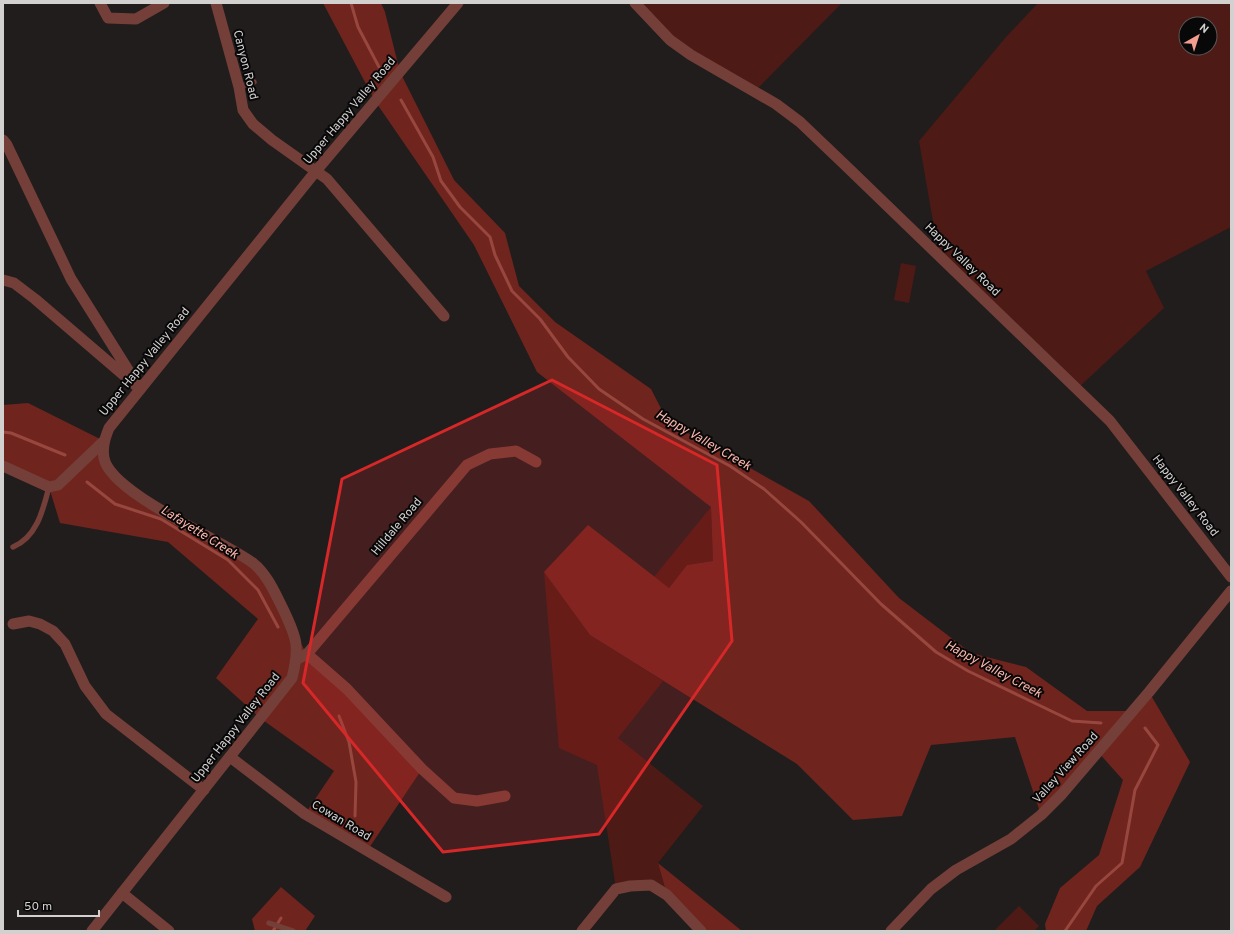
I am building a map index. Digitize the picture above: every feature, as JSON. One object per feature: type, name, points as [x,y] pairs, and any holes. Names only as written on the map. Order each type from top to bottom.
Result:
[{"type":"street","points":[[100,3],[108,18],[136,19],[164,3]]},
{"type":"street","name":"Canyon Road","points":[[216,3],[239,87],[243,110],[253,124],[272,140],[316,171],[341,194],[444,316]]},
{"type":"street","name":"Upper Happy Valley Road","points":[[92,931],[292,678],[302,656],[297,646],[292,627],[265,575],[254,564],[224,544],[137,496],[114,476],[104,459],[104,441],[109,428],[316,171],[458,3]]},
{"type":"street","name":"Happy Valley Road","points":[[635,3],[670,40],[690,55],[776,104],[800,122],[849,169],[1110,421],[1231,577]]},
{"type":"street","points":[[3,140],[7,145],[71,279],[140,389]]},
{"type":"street","points":[[3,280],[14,283],[35,299],[140,389]]},
{"type":"street","points":[[3,466],[49,487],[58,485],[104,441]]},
{"type":"street","name":"Hilldale Road","points":[[302,656],[467,465],[490,454],[516,451],[536,462]]},
{"type":"street","name":"Valley View Road","points":[[892,931],[931,889],[956,870],[1011,839],[1051,804],[1149,692],[1231,591]]},
{"type":"street","points":[[13,624],[29,621],[40,624],[53,631],[65,644],[85,686],[106,714],[204,790]]},
{"type":"street","points":[[302,656],[347,689],[422,769],[454,798],[477,801],[505,796]]},
{"type":"street","name":"Cowan Road","points":[[230,758],[305,814],[446,897]]},
{"type":"street","points":[[582,931],[616,889],[630,886],[651,885],[667,895],[701,931]]},
{"type":"street","points":[[122,893],[169,931]]},
{"type":"lane","points":[[239,87],[254,82]]},
{"type":"lane","points":[[13,547],[28,537],[35,528],[43,509],[49,487]]},
{"type":"lane","points":[[269,923],[293,931]]},
{"type":"highlighted area","points":[[552,380],[717,465],[732,641],[599,834],[443,852],[303,683],[342,479]]},
{"type":"shaded area","points":[[323,3],[381,3],[385,12],[400,72],[454,180],[505,233],[519,286],[555,322],[651,389],[668,422],[809,501],[899,598],[971,653],[1026,667],[1087,711],[1133,711],[1149,692],[1190,762],[1140,867],[1097,906],[1086,931],[1046,931],[1045,924],[1060,888],[1099,855],[1123,780],[1098,752],[1041,815],[1015,737],[931,745],[902,816],[853,820],[797,764],[590,635],[544,572],[588,525],[669,588],[687,565],[713,561],[711,507],[537,372],[474,245],[375,101]]},
{"type":"shaded area","points":[[635,3],[842,3],[754,92],[690,55]]},
{"type":"shaded area","points":[[1038,3],[1231,3],[1231,227],[1146,271],[1164,308],[1077,389],[939,256],[919,141],[1006,37]]},
{"type":"shaded area","points":[[901,263],[916,266],[909,303],[894,300]]},
{"type":"shaded area","points":[[28,403],[104,441],[114,476],[254,564],[307,654],[422,769],[367,851],[305,814],[334,771],[260,718],[216,678],[258,619],[168,542],[60,523],[49,487],[3,466],[3,405]]},
{"type":"shaded area","points":[[711,507],[713,561],[687,565],[669,588],[654,577]]},
{"type":"shaded area","points":[[544,572],[590,635],[663,681],[618,738],[703,806],[658,863],[667,895],[651,885],[616,889],[597,765],[559,748]]},
{"type":"shaded area","points":[[658,863],[742,931],[701,931],[667,895]]},
{"type":"shaded area","points":[[281,887],[315,916],[305,931],[255,931],[252,919]]},
{"type":"shaded area","points":[[1019,906],[1039,926],[1034,931],[994,931]]},
{"type":"waterway","name":"Happy Valley Creek","points":[[351,3],[358,27],[379,67]]},
{"type":"waterway","name":"Happy Valley Creek","points":[[401,100],[433,157],[441,181],[460,207],[490,237],[495,255],[512,291],[540,319],[568,357],[599,389],[643,419],[730,466],[764,489],[801,522],[881,604],[936,652],[968,671],[1072,721],[1101,723]]},
{"type":"waterway","name":"Lafayette Creek","points":[[3,432],[11,433],[65,455]]},
{"type":"waterway","name":"Lafayette Creek","points":[[87,482],[115,504],[161,519],[228,560],[258,590],[278,627]]},
{"type":"waterway","name":"Lafayette Creek","points":[[339,716],[349,742],[356,782],[355,816]]},
{"type":"waterway","name":"Happy Valley Creek","points":[[1065,931],[1096,886],[1122,863],[1135,790],[1158,745],[1145,728]]},
{"type":"waterway","name":"Lafayette Creek","points":[[273,931],[281,918]]}]
